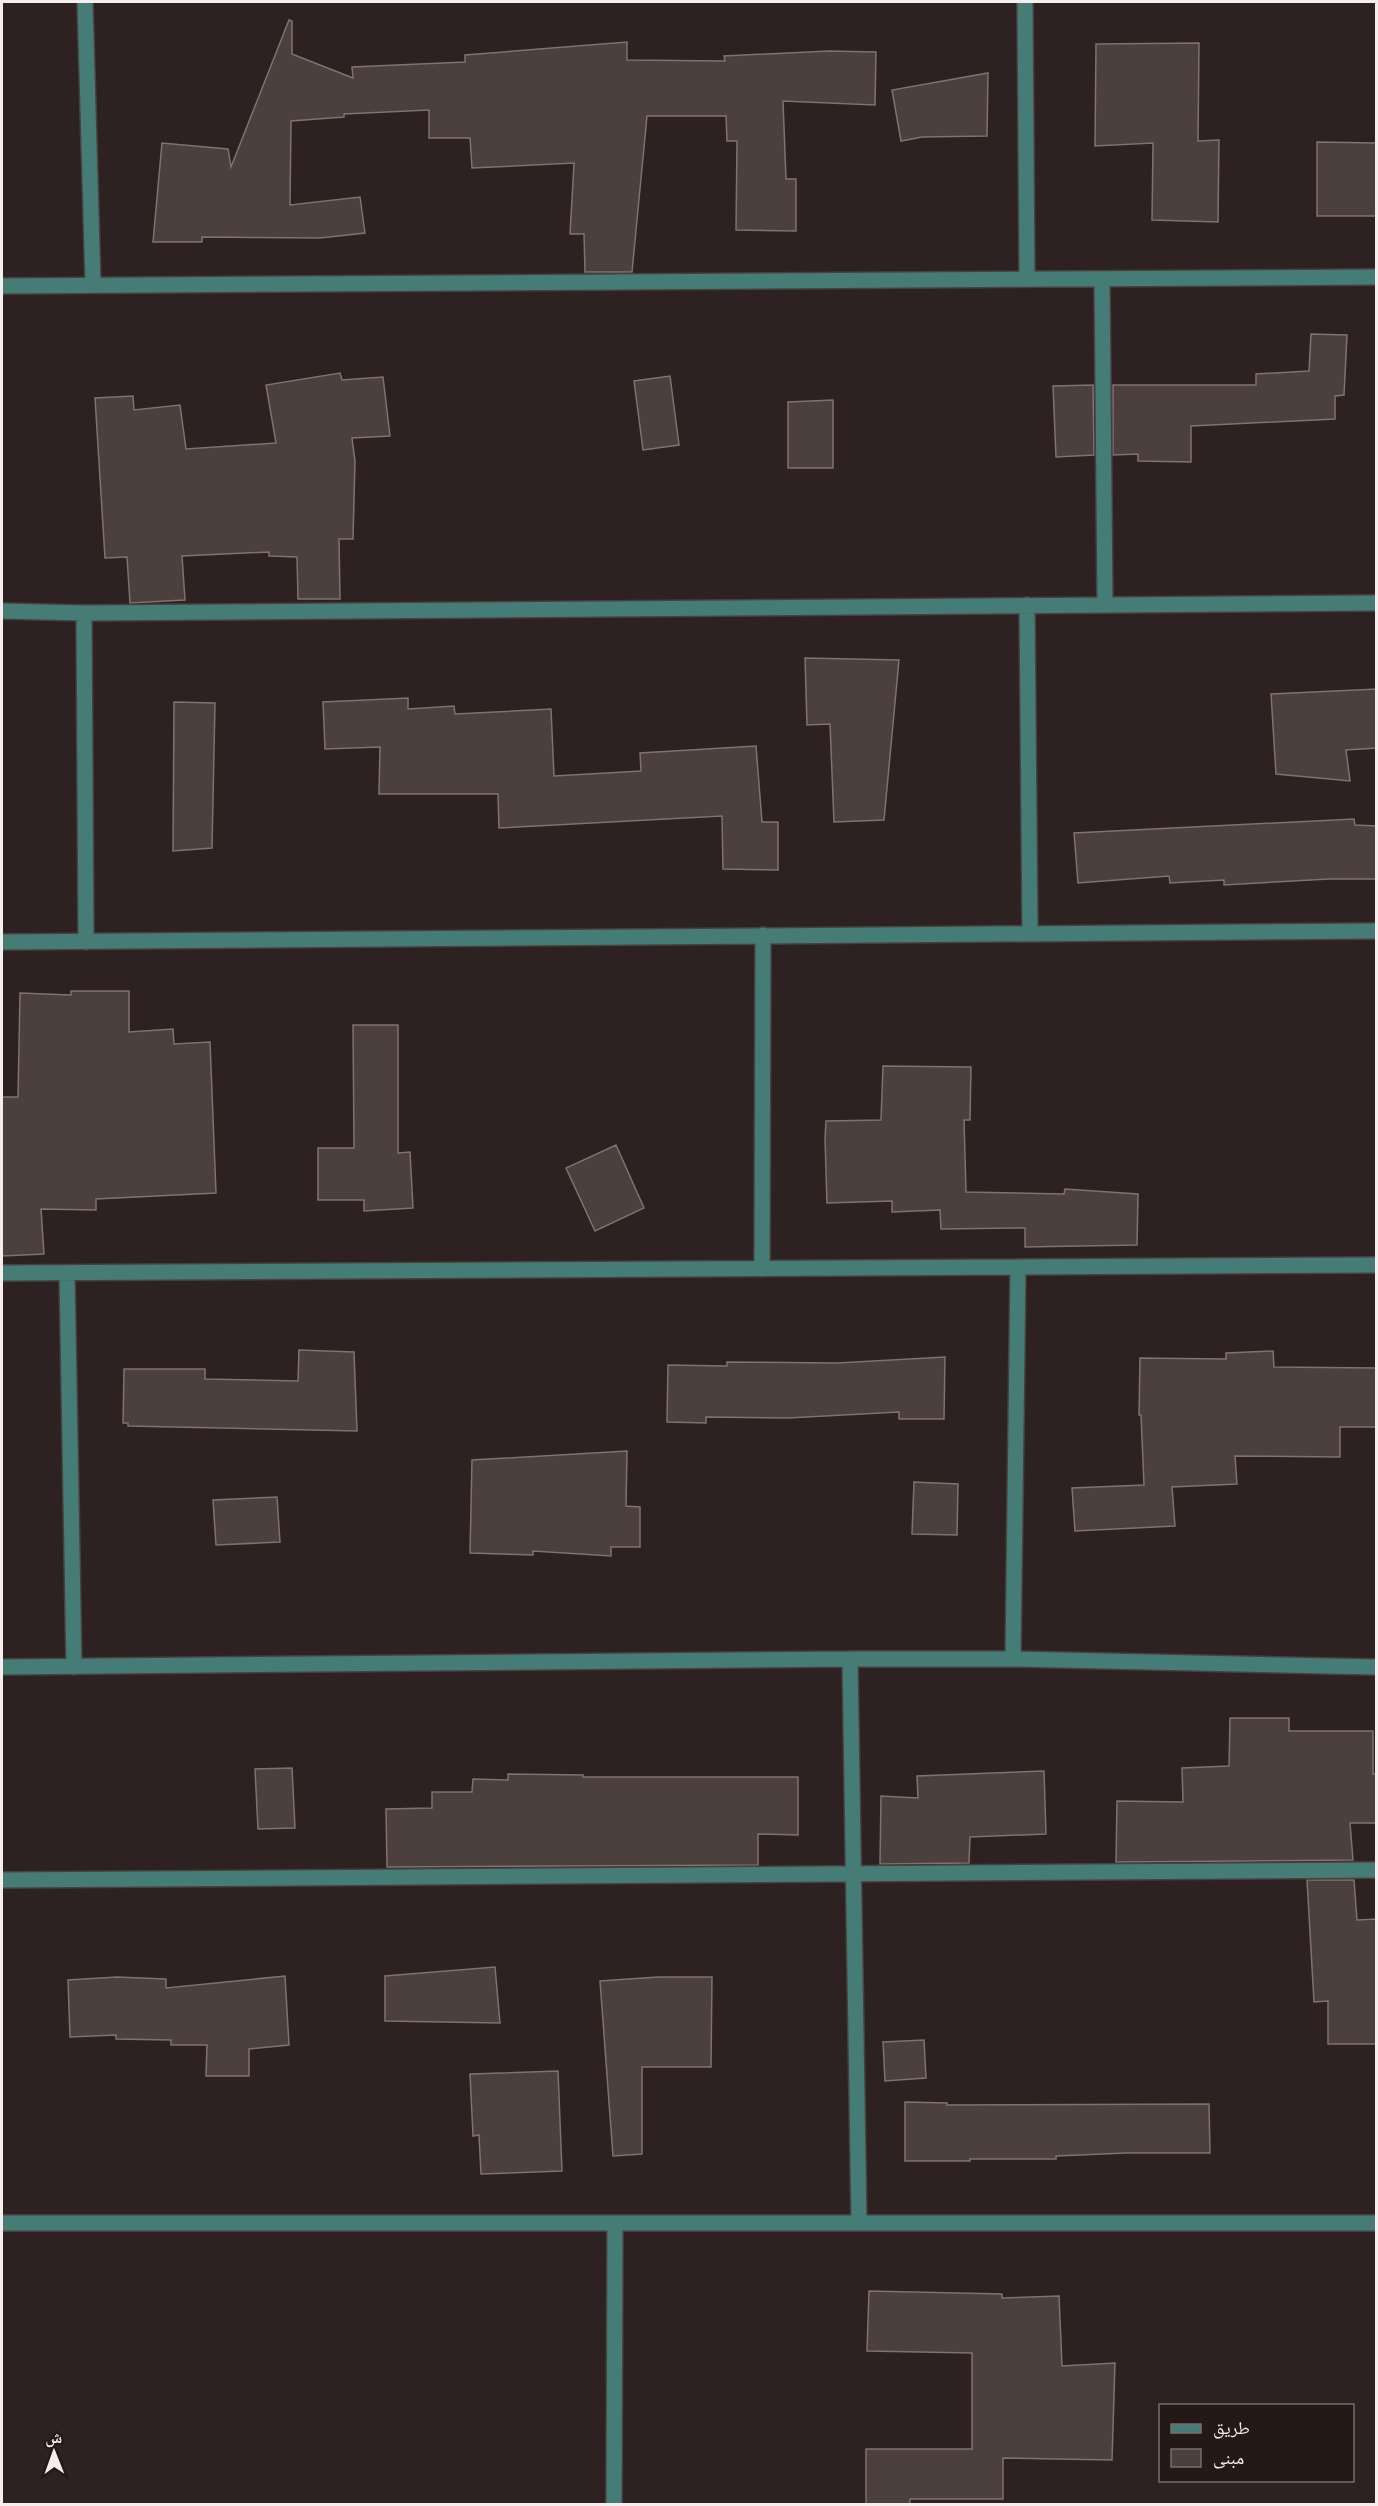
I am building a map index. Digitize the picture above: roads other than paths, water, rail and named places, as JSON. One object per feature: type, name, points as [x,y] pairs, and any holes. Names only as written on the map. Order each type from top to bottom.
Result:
[{"type":"street","points":[[85,2],[93,285]]},
{"type":"street","points":[[1025,2],[1027,279]]},
{"type":"street","points":[[2,286],[1377,277]]},
{"type":"street","points":[[1102,279],[1105,604]]},
{"type":"street","points":[[2,610],[84,612],[1377,603]]},
{"type":"street","points":[[1027,605],[1030,933]]},
{"type":"street","points":[[84,612],[86,942]]},
{"type":"street","points":[[2,942],[1377,931]]},
{"type":"street","points":[[762,1269],[763,935]]},
{"type":"street","points":[[2,1273],[1377,1265]]},
{"type":"street","points":[[1012,1659],[1018,1267]]},
{"type":"street","points":[[67,1273],[74,1667]]},
{"type":"street","points":[[850,1659],[859,2223]]},
{"type":"street","points":[[2,1668],[850,1659],[1012,1659],[1377,1667]]},
{"type":"street","points":[[2,1880],[1377,1870]]},
{"type":"street","points":[[2,2223],[1377,2223]]},
{"type":"street","points":[[614,2505],[615,2223]]}]
